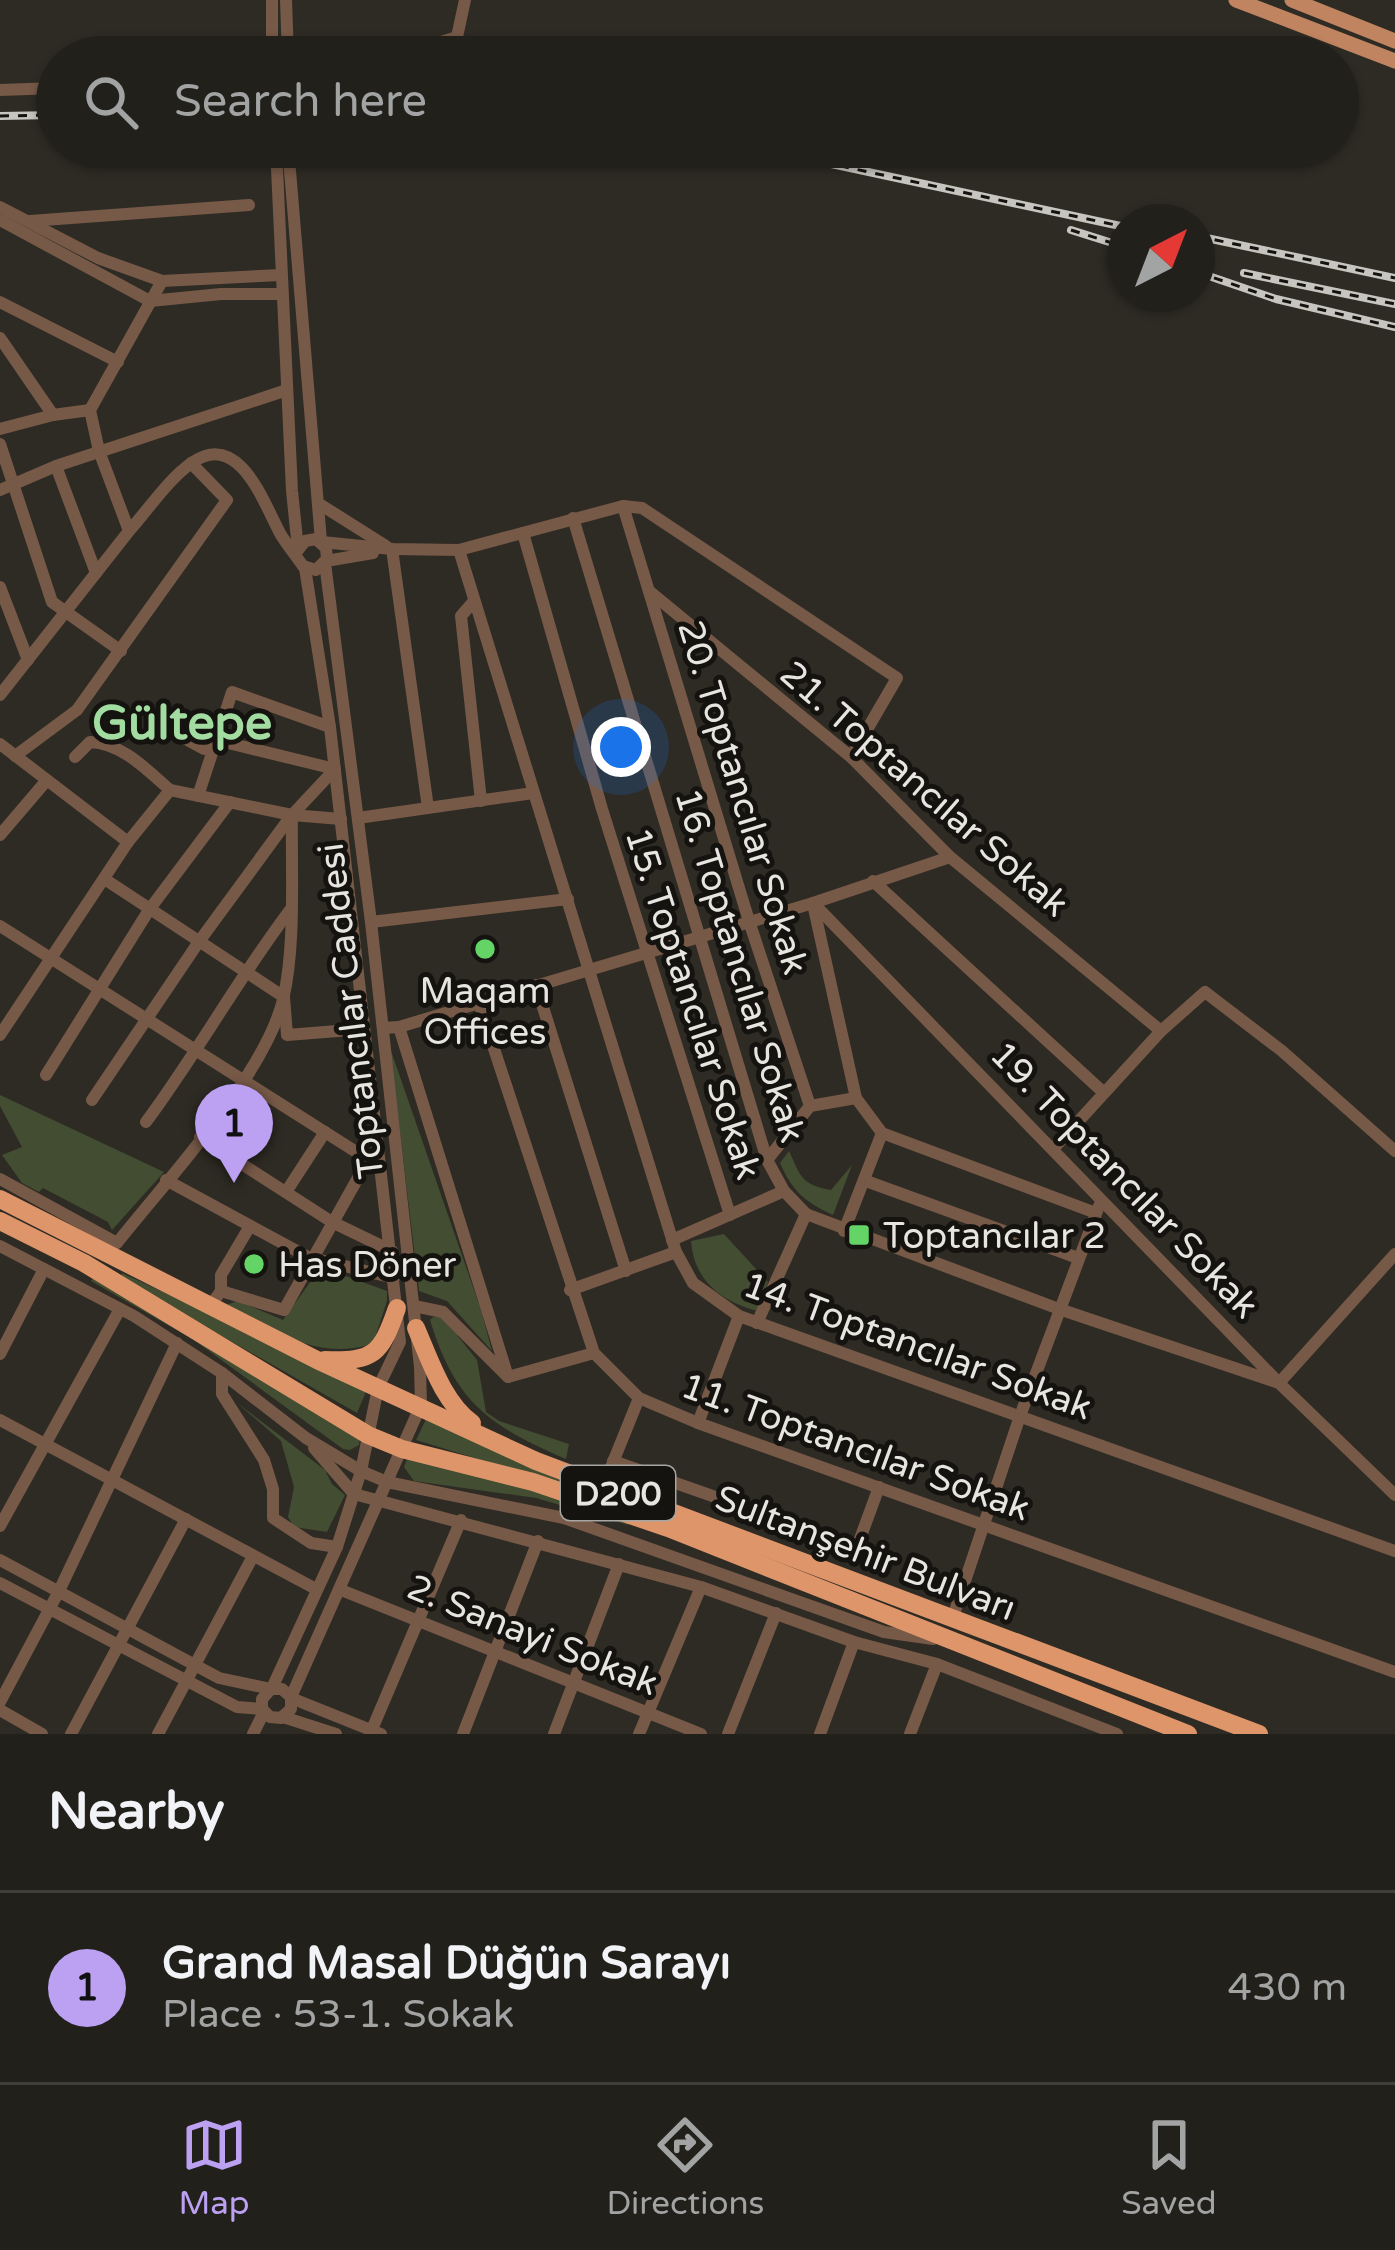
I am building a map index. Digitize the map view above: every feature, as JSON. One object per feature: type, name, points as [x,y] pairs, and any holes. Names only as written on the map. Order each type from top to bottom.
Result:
[{"type":"highway","name":"Sultanşehir Bulvarı","points":[[0,1199],[215,1299],[317,1360],[500,1444],[1259,1734]]},
{"type":"highway","name":"Sultanşehir Bulvarı","points":[[0,1221],[84,1263],[368,1435],[402,1449],[533,1482],[668,1528],[1188,1734]]},
{"type":"highway","points":[[317,1360],[356,1361],[375,1353],[405,1307]]},
{"type":"highway","points":[[416,1328],[439,1379],[463,1416],[500,1444]]},
{"type":"main road","points":[[1236,0],[1330,36]]},
{"type":"main road","points":[[1292,0],[1395,41]]},
{"type":"main road","points":[[1359,47],[1395,61]]},
{"type":"street","points":[[272,0],[272,36]]},
{"type":"street","points":[[286,0],[287,36]]},
{"type":"street","points":[[457,36],[465,0]]},
{"type":"street","points":[[0,90],[36,89]]},
{"type":"street","name":"Toptancılar Caddesi","points":[[282,168],[281,274],[292,491],[330,727],[374,1163],[394,1279],[416,1328],[421,1406],[291,1698]]},
{"type":"street","name":"Toptancılar Caddesi","points":[[283,168],[322,542]]},
{"type":"street","points":[[29,221],[249,206]]},
{"type":"street","points":[[0,208],[98,258],[162,281],[281,274]]},
{"type":"street","points":[[0,220],[153,302],[221,294],[282,294]]},
{"type":"street","points":[[129,531],[99,452],[90,410],[162,281]]},
{"type":"street","points":[[0,302],[118,362]]},
{"type":"street","points":[[0,338],[53,415]]},
{"type":"street","points":[[6,486],[287,390]]},
{"type":"street","points":[[0,429],[90,410]]},
{"type":"street","points":[[0,444],[6,486],[52,602],[121,651]]},
{"type":"street","points":[[0,695],[129,531],[190,463],[208,455],[220,456],[253,478],[280,534],[316,570],[326,562],[392,549]]},
{"type":"street","points":[[15,756],[77,710],[226,500],[190,463]]},
{"type":"street","points":[[56,466],[96,573]]},
{"type":"street","points":[[292,491],[306,506],[320,498],[392,549],[428,808]]},
{"type":"street","points":[[300,558],[308,539],[392,549],[459,550],[623,506],[642,508],[897,678],[851,757]]},
{"type":"street","name":"20. Toptancılar Sokak","points":[[623,506],[810,1106]]},
{"type":"street","name":"16. Toptancılar Sokak","points":[[573,518],[767,1160],[784,1191],[806,1214],[844,1231],[1279,1383]]},
{"type":"street","name":"15. Toptancılar Sokak","points":[[523,533],[602,809],[730,1215]]},
{"type":"street","points":[[322,542],[328,553],[326,562]]},
{"type":"street","name":"14. Toptancılar Sokak","points":[[459,550],[674,1246],[693,1283],[739,1316],[1395,1551]]},
{"type":"street","name":"Toptancılar Caddesi","points":[[271,1689],[337,1547],[362,1472],[378,1388],[400,1342],[405,1307],[383,1028],[326,562]]},
{"type":"street","points":[[0,587],[28,660]]},
{"type":"street","name":"21. Toptancılar Sokak","points":[[649,591],[851,757],[950,856],[1161,1031]]},
{"type":"street","name":"14. Toptancılar Sokak","points":[[474,601],[460,616],[481,800]]},
{"type":"street","points":[[198,796],[232,692],[330,727]]},
{"type":"street","points":[[92,1100],[198,943],[292,815],[334,769],[217,740],[203,749],[160,724]]},
{"type":"street","points":[[75,757],[91,742],[106,743],[137,761],[170,790],[292,815],[341,819]]},
{"type":"street","points":[[0,744],[128,842]]},
{"type":"street","points":[[2,827],[47,781]]},
{"type":"street","points":[[0,1035],[128,842],[170,790]]},
{"type":"street","points":[[358,818],[533,793]]},
{"type":"street","points":[[46,1075],[149,910],[230,802]]},
{"type":"street","points":[[292,815],[284,997],[287,1034],[363,1029]]},
{"type":"street","points":[[383,1028],[813,903],[950,856]]},
{"type":"street","points":[[106,880],[284,997]]},
{"type":"street","points":[[873,881],[1103,1092]]},
{"type":"street","points":[[371,922],[568,899]]},
{"type":"street","points":[[813,903],[856,1098],[882,1133],[1099,1206],[1020,1416],[952,1620]]},
{"type":"street","name":"19. Toptancılar Sokak","points":[[813,903],[1054,1148],[1099,1206],[1395,1496]]},
{"type":"street","points":[[146,1122],[197,1053],[244,971],[290,909]]},
{"type":"street","points":[[1,930],[374,1163],[332,1222],[284,1310],[215,1299],[220,1275],[250,1226]]},
{"type":"street","points":[[536,986],[626,1271]]},
{"type":"street","points":[[1054,1148],[1161,1031],[1205,992],[1395,1151]]},
{"type":"street","points":[[0,1179],[117,1243],[244,1081],[272,1034],[284,997]]},
{"type":"street","name":"11. Toptancılar Sokak","points":[[478,1000],[594,1353],[639,1398],[1395,1672]]},
{"type":"street","points":[[399,1027],[508,1377]]},
{"type":"street","points":[[767,1160],[810,1106],[856,1098]]},
{"type":"street","points":[[286,1192],[325,1132]]},
{"type":"street","points":[[844,1231],[882,1133]]},
{"type":"street","points":[[200,1137],[332,1222],[392,1251]]},
{"type":"street","points":[[166,1180],[314,1259],[394,1279]]},
{"type":"street","points":[[866,1180],[1078,1258]]},
{"type":"street","points":[[570,1290],[626,1271],[784,1191]]},
{"type":"street","points":[[758,1323],[806,1214]]},
{"type":"street","points":[[0,1246],[177,1343],[306,1438],[362,1472],[388,1482],[564,1517],[884,1632],[952,1641]]},
{"type":"street","points":[[1279,1383],[1395,1254]]},
{"type":"street","points":[[0,1354],[44,1269]]},
{"type":"street","points":[[405,1307],[443,1312],[508,1377]]},
{"type":"street","points":[[0,1526],[120,1309]]},
{"type":"street","points":[[698,1423],[739,1316]]},
{"type":"street","points":[[42,1734],[0,1706],[177,1343]]},
{"type":"street","points":[[508,1377],[594,1353]]},
{"type":"street","points":[[222,1373],[221,1394],[264,1460],[273,1489],[273,1518],[311,1543],[337,1547]]},
{"type":"street","points":[[603,1487],[639,1398]]},
{"type":"street","points":[[0,1420],[316,1589]]},
{"type":"street","points":[[306,1438],[354,1494],[700,1587],[854,1642],[937,1664],[1117,1734]]},
{"type":"street","points":[[613,1461],[857,1547],[879,1487]]},
{"type":"street","points":[[70,1734],[186,1519]]},
{"type":"street","points":[[0,1560],[219,1678],[284,1690],[291,1698],[374,1733],[461,1520]]},
{"type":"street","points":[[463,1734],[538,1541]]},
{"type":"street","points":[[158,1734],[252,1558]]},
{"type":"street","points":[[554,1734],[619,1564]]},
{"type":"street","points":[[0,1583],[237,1707],[336,1734]]},
{"type":"street","points":[[639,1734],[700,1587]]},
{"type":"street","name":"2. Sanayi Sokak","points":[[341,1590],[701,1734]]},
{"type":"street","points":[[728,1734],[776,1612]]},
{"type":"street","points":[[820,1734],[854,1642]]},
{"type":"street","points":[[910,1734],[937,1664]]},
{"type":"street","points":[[254,1734],[263,1711],[262,1696],[271,1689]]},
{"type":"street","points":[[276,1734],[282,1717],[291,1709],[291,1698]]},
{"type":"green space","points":[[390,1048],[492,1351],[447,1301],[419,1291]]},
{"type":"green space","points":[[0,1095],[164,1172],[112,1230],[108,1222],[43,1188],[39,1192],[22,1183],[2,1155],[22,1147],[0,1106]]},
{"type":"green space","points":[[789,1151],[802,1177],[821,1188],[831,1190],[852,1165],[833,1215],[807,1200],[789,1181],[780,1163]]},
{"type":"green space","points":[[724,1234],[768,1282],[758,1311],[721,1295],[698,1267],[691,1241]]},
{"type":"green space","points":[[321,1267],[387,1291],[373,1344],[332,1349],[314,1346],[226,1305],[238,1301],[283,1320]]},
{"type":"green space","points":[[122,1273],[368,1387],[357,1413],[120,1278]]},
{"type":"green space","points":[[93,1278],[360,1437],[359,1445],[343,1449],[194,1340],[91,1281]]},
{"type":"green space","points":[[433,1317],[442,1317],[458,1330],[477,1360],[486,1412],[499,1421],[569,1444],[566,1459],[496,1422],[464,1392],[440,1348]]},
{"type":"green space","points":[[236,1402],[325,1470],[345,1495],[327,1532],[294,1527],[288,1517],[294,1487],[281,1441]]},
{"type":"green space","points":[[429,1413],[696,1526],[416,1440]]},
{"type":"green space","points":[[416,1454],[631,1520],[628,1525],[536,1498],[414,1481],[404,1467],[408,1457]]},
{"type":"railway","points":[[0,116],[36,115]]},
{"type":"railway","points":[[850,168],[1107,223]]},
{"type":"railway","points":[[1071,230],[1107,241]]},
{"type":"railway","points":[[1215,240],[1395,278]]},
{"type":"railway","points":[[1244,273],[1395,304]]},
{"type":"railway","points":[[1215,278],[1276,299],[1395,327]]},
{"type":"place","name":"Maqam Offices","points":[[485,949]]},
{"type":"place","name":"Grand Masal Düğün Sarayı","points":[[234,1183]]},
{"type":"place","name":"Toptancılar 2","points":[[859,1235]]},
{"type":"place","name":"Has Döner","points":[[254,1264]]},
{"type":"district","name":"Gültepe","points":[[182,722]]}]
